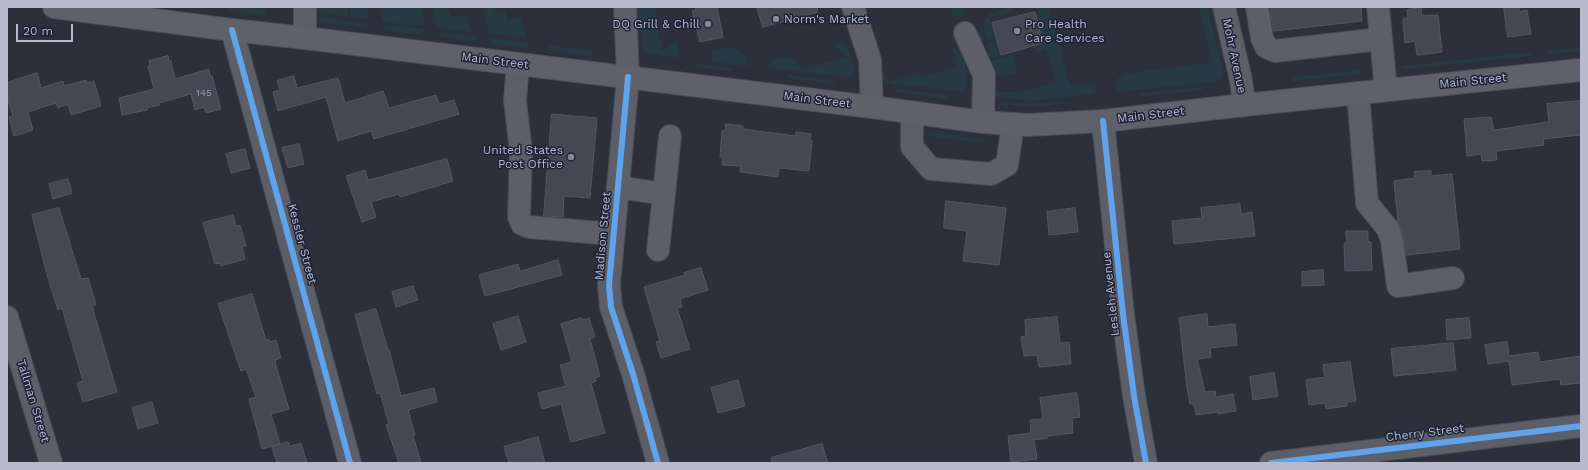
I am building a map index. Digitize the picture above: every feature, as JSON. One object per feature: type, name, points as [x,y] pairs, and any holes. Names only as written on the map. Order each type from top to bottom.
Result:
[{"type":"main road","name":"Main Street","points":[[54,7],[134,12],[232,30],[628,77],[983,122],[1013,124],[1103,121],[1581,70]]},
{"type":"street","points":[[305,7],[305,38]]},
{"type":"street","name":"Madison Street","points":[[625,7],[628,77],[609,285],[612,307],[658,463]]},
{"type":"street","points":[[853,7],[870,60],[872,107]]},
{"type":"street","name":"Mohr Avenue","points":[[1224,7],[1242,80],[1244,105]]},
{"type":"street","points":[[1257,7],[1262,38],[1266,47],[1275,51],[1380,39]]},
{"type":"street","points":[[1378,7],[1386,90]]},
{"type":"street","name":"Kessler Street","points":[[232,30],[350,463]]},
{"type":"street","points":[[965,33],[984,75],[983,122]]},
{"type":"street","points":[[518,64],[516,100],[521,152],[519,217],[522,224],[529,227],[614,234]]},
{"type":"street","points":[[1358,93],[1367,203],[1388,228],[1392,241],[1398,286],[1453,278]]},
{"type":"street","points":[[912,112],[912,147],[930,169],[991,174],[1007,164],[1013,124]]},
{"type":"street","name":"Lesleh Avenue","points":[[1103,121],[1123,314],[1134,396],[1146,463]]},
{"type":"street","points":[[658,250],[670,136]]},
{"type":"street","points":[[618,187],[664,194]]},
{"type":"street","name":"Tallman Street","points":[[7,317],[51,463]]},
{"type":"street","name":"Cherry Street","points":[[1271,463],[1581,426]]},
{"type":"shaded area","points":[[229,7],[267,10],[266,16],[229,11]]},
{"type":"shaded area","points":[[318,7],[347,7],[348,17],[318,12]]},
{"type":"shaded area","points":[[349,7],[367,7],[370,19],[351,17]]},
{"type":"shaded area","points":[[379,7],[422,7],[425,26],[382,22]]},
{"type":"shaded area","points":[[431,7],[447,7],[451,17],[466,14],[472,32],[438,28]]},
{"type":"shaded area","points":[[483,7],[494,7],[496,13],[505,10],[508,21],[521,17],[526,38],[489,34]]},
{"type":"shaded area","points":[[634,7],[655,7],[662,51],[675,41],[677,42],[678,57],[676,58],[644,52]]},
{"type":"shaded area","points":[[950,7],[963,7],[965,15],[962,17],[955,16],[951,12]]},
{"type":"shaded area","points":[[1011,7],[1013,12],[989,18],[996,37],[986,40],[984,31],[985,19],[991,13]]},
{"type":"shaded area","points":[[1037,7],[1049,7],[1070,85],[1094,83],[1096,85],[1095,94],[1030,101],[990,96],[990,92],[1020,92],[1056,82],[1046,50],[1036,52],[1034,46],[1043,43],[1035,15],[1039,14]]},
{"type":"shaded area","points":[[1198,7],[1207,7],[1224,72],[1220,81],[1121,92],[1115,91],[1117,79],[1124,74],[1212,62]]},
{"type":"shaded area","points":[[1210,7],[1213,7],[1229,70],[1228,76]]},
{"type":"shaded area","points":[[318,16],[370,24],[367,28],[320,22]]},
{"type":"shaded area","points":[[382,25],[425,29],[421,35],[385,30]]},
{"type":"shaded area","points":[[980,28],[988,61],[1014,55],[1017,75],[993,75],[974,29]]},
{"type":"shaded area","points":[[438,32],[478,37],[475,42],[441,37]]},
{"type":"shaded area","points":[[488,38],[530,43],[527,48],[491,44]]},
{"type":"shaded area","points":[[997,40],[1001,55],[1017,50],[1017,52],[990,58],[986,44]]},
{"type":"shaded area","points":[[839,42],[846,44],[854,65],[854,74],[852,78],[769,68],[768,65],[771,61],[789,56],[804,69],[847,57],[834,45]]},
{"type":"shaded area","points":[[547,45],[593,51],[593,56],[550,51]]},
{"type":"shaded area","points":[[954,46],[961,55],[966,68],[967,81],[964,92],[881,82],[881,74],[885,73],[888,82],[918,74],[920,78],[957,66],[952,49]]},
{"type":"shaded area","points":[[728,47],[736,49],[745,55],[748,66],[712,62],[711,51]]},
{"type":"shaded area","points":[[1581,47],[1581,51],[1548,54],[1545,51]]},
{"type":"shaded area","points":[[1533,52],[1531,56],[1404,69],[1401,66]]},
{"type":"shaded area","points":[[693,63],[732,68],[732,71],[695,67]]},
{"type":"shaded area","points":[[1363,70],[1361,74],[1293,81],[1293,77]]},
{"type":"shaded area","points":[[788,75],[836,81],[835,84],[788,78]]},
{"type":"shaded area","points":[[1203,87],[1203,90],[1139,97],[1139,93]]},
{"type":"shaded area","points":[[896,88],[949,95],[949,99],[896,92]]},
{"type":"shaded area","points":[[1000,101],[1027,104],[1065,101],[1066,104],[1040,106],[1000,105]]},
{"type":"shaded area","points":[[928,132],[984,139],[984,143],[928,136]]},
{"type":"building","name":"DQ Grill & Chill","points":[[695,7],[717,7],[723,37],[700,42],[692,11],[696,10]]},
{"type":"building","name":"Norm's Market","points":[[757,7],[817,7],[818,12],[763,27]]},
{"type":"building","points":[[1270,7],[1361,7],[1362,21],[1274,31]]},
{"type":"building","points":[[1504,7],[1519,7],[1519,12],[1527,10],[1531,34],[1508,37]]},
{"type":"building","points":[[1421,8],[1422,16],[1438,15],[1442,52],[1417,55],[1415,41],[1405,43],[1403,19],[1408,18],[1407,10]]},
{"type":"building","name":"Pro Health Care Services","points":[[1035,12],[1043,43],[1001,55],[992,23]]},
{"type":"building","points":[[168,56],[169,61],[171,61],[175,79],[209,69],[221,109],[206,113],[204,107],[195,110],[191,94],[159,103],[160,105],[147,108],[147,110],[122,115],[119,98],[154,89],[148,66],[150,66],[149,61]]},
{"type":"building","points":[[37,73],[41,88],[63,81],[64,86],[86,80],[87,83],[94,81],[101,106],[71,115],[68,104],[58,108],[56,103],[28,112],[33,130],[14,136],[9,117],[13,116],[7,97],[7,83]]},
{"type":"building","points":[[294,76],[297,88],[338,78],[345,103],[383,91],[389,108],[436,95],[439,104],[454,100],[459,114],[374,139],[371,131],[338,141],[326,97],[278,111],[273,92],[280,90],[277,81]]},
{"type":"building","points":[[1581,101],[1581,135],[1543,139],[1544,145],[1496,151],[1497,160],[1482,161],[1481,154],[1467,156],[1464,119],[1491,117],[1494,130],[1549,122],[1547,104]]},
{"type":"building","name":"United States Post Office","points":[[552,114],[597,118],[590,198],[564,196],[563,217],[544,216]]},
{"type":"building","points":[[726,124],[743,126],[743,129],[796,136],[796,132],[811,134],[810,140],[812,141],[809,171],[779,168],[778,177],[740,172],[741,166],[722,165],[723,157],[720,157],[722,131],[725,131]]},
{"type":"building","points":[[299,144],[304,164],[288,168],[282,148]]},
{"type":"building","points":[[245,149],[250,168],[231,173],[226,154]]},
{"type":"building","points":[[447,159],[453,181],[400,197],[399,194],[371,202],[376,217],[362,222],[346,176],[365,170],[368,180]]},
{"type":"building","points":[[1431,171],[1431,176],[1452,174],[1460,249],[1406,255],[1404,237],[1398,222],[1394,181],[1415,178],[1414,172]]},
{"type":"building","points":[[68,179],[72,193],[53,199],[49,184]]},
{"type":"building","points":[[946,201],[1006,208],[999,265],[963,261],[967,231],[944,228]]},
{"type":"building","points":[[1240,204],[1241,214],[1252,212],[1255,236],[1174,244],[1172,221],[1202,218],[1201,208]]},
{"type":"building","points":[[59,208],[81,279],[88,278],[96,305],[92,306],[117,392],[83,402],[77,383],[83,381],[62,308],[58,310],[47,275],[32,215]]},
{"type":"building","points":[[1075,208],[1078,232],[1049,235],[1047,212]]},
{"type":"building","points":[[233,215],[236,226],[240,225],[246,246],[242,247],[245,259],[221,266],[220,263],[215,264],[203,223]]},
{"type":"building","points":[[1346,231],[1368,231],[1368,241],[1371,242],[1372,270],[1345,271],[1344,243],[1347,243]]},
{"type":"building","points":[[558,260],[562,275],[485,296],[479,275],[518,264],[520,271]]},
{"type":"building","points":[[701,268],[708,290],[680,299],[682,307],[677,308],[690,349],[661,358],[656,342],[660,341],[644,287],[685,275],[684,273]]},
{"type":"building","points":[[1323,270],[1324,285],[1302,286],[1302,272]]},
{"type":"building","points":[[413,286],[418,300],[396,307],[392,292]]},
{"type":"building","points":[[252,294],[266,340],[269,339],[270,342],[276,340],[281,358],[275,360],[275,363],[289,409],[271,414],[280,444],[262,449],[249,399],[256,397],[246,369],[241,371],[218,304]]},
{"type":"building","points":[[376,309],[388,350],[389,349],[401,396],[434,388],[437,402],[408,410],[421,463],[399,463],[386,425],[389,424],[380,393],[377,394],[355,315]]},
{"type":"building","points":[[1207,314],[1208,327],[1235,324],[1237,345],[1210,348],[1211,357],[1197,359],[1205,392],[1215,391],[1216,397],[1233,394],[1236,411],[1196,415],[1194,404],[1190,404],[1187,388],[1179,318]]},
{"type":"building","points":[[518,316],[526,342],[501,350],[493,324]]},
{"type":"building","points":[[1057,317],[1060,343],[1069,342],[1071,364],[1039,367],[1037,355],[1024,356],[1021,337],[1026,336],[1025,320]]},
{"type":"building","points":[[582,318],[583,320],[589,318],[595,337],[590,339],[600,376],[595,378],[596,381],[591,383],[605,433],[571,442],[561,404],[542,409],[538,393],[566,386],[560,365],[572,362],[561,324]]},
{"type":"building","points":[[1469,318],[1471,338],[1447,340],[1446,320]]},
{"type":"building","points":[[1507,342],[1509,356],[1538,352],[1540,362],[1581,356],[1581,383],[1561,385],[1560,379],[1512,385],[1509,361],[1488,364],[1485,345]]},
{"type":"building","points":[[1453,343],[1456,370],[1394,376],[1391,349]]},
{"type":"building","points":[[1350,362],[1356,401],[1347,402],[1347,406],[1326,409],[1325,403],[1309,405],[1306,380],[1325,377],[1323,365]]},
{"type":"building","points":[[1274,373],[1278,396],[1253,400],[1250,377]]},
{"type":"building","points":[[738,380],[745,406],[718,413],[711,388]]},
{"type":"building","points":[[1077,393],[1080,417],[1072,418],[1073,433],[1047,436],[1047,438],[1034,440],[1037,459],[1011,462],[1008,436],[1031,433],[1030,420],[1043,419],[1040,398]]},
{"type":"building","points":[[152,402],[158,423],[138,429],[132,408]]},
{"type":"building","points":[[538,437],[545,463],[509,463],[504,447]]},
{"type":"building","points":[[288,442],[290,446],[301,443],[307,463],[277,463],[272,447]]},
{"type":"building","points":[[822,444],[828,463],[772,463],[771,458]]},
{"type":"cycle path","points":[[232,30],[350,463]]},
{"type":"cycle path","points":[[628,77],[609,285],[611,307],[633,374],[658,463]]},
{"type":"cycle path","points":[[1103,121],[1123,314],[1134,396],[1146,463]]},
{"type":"cycle path","points":[[1271,463],[1581,426]]},
{"type":"place","name":"Norm's Market","points":[[776,19]]},
{"type":"place","name":"DQ Grill & Chill","points":[[708,24]]},
{"type":"place","name":"Pro Health Care Services","points":[[1017,31]]},
{"type":"place","name":"United States Post Office","points":[[571,157]]}]
